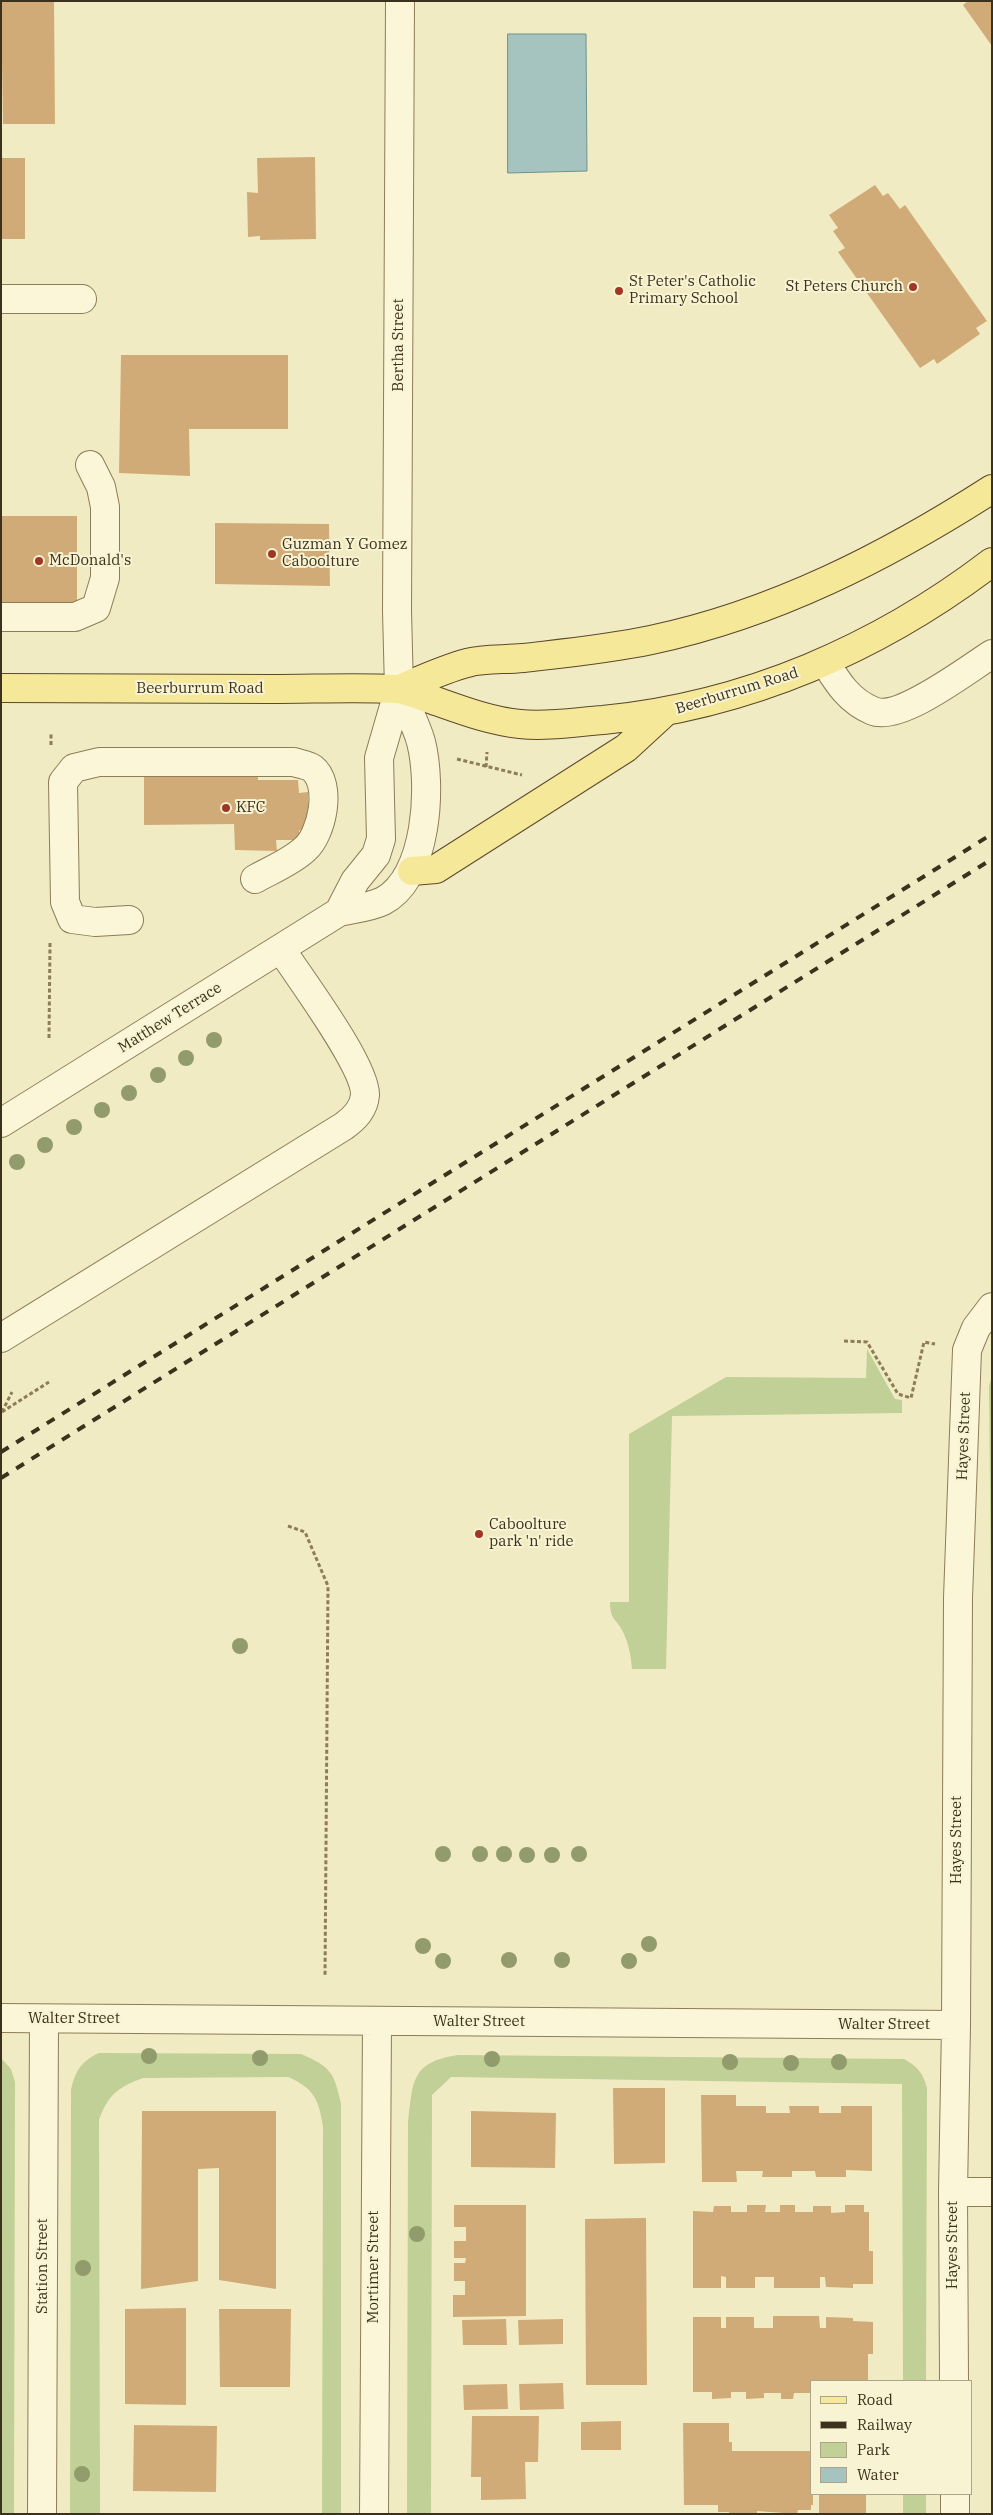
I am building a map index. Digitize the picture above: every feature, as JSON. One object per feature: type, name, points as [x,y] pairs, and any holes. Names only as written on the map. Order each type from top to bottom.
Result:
[{"type":"main road","name":"Beerburrum Road","points":[[399,689],[468,663],[562,654],[652,640],[754,610],[820,585],[877,558],[932,528],[992,489]]},
{"type":"main road","name":"Beerburrum Road","points":[[1,688],[399,689],[477,715],[521,724],[570,723],[664,713],[772,684],[825,662],[870,641],[914,616],[992,562]]},
{"type":"main road","points":[[412,872],[436,870],[626,748],[664,713]]},
{"type":"street","name":"Bertha Street","points":[[399,689],[397,611],[400,1]]},
{"type":"street","points":[[1,299],[82,299]]},
{"type":"street","points":[[1,617],[75,617],[96,608],[105,578],[105,507],[101,487],[90,465]]},
{"type":"street","points":[[825,662],[842,689],[853,700],[874,712],[884,712],[910,705],[992,654]]},
{"type":"street","name":"Matthew Terrace","points":[[1,1123],[339,912],[383,901],[398,890],[412,872],[420,847],[425,815],[424,757],[420,740],[399,689]]},
{"type":"street","points":[[339,912],[355,881],[376,855],[380,839],[379,758],[399,689]]},
{"type":"street","points":[[128,920],[95,922],[72,918],[64,902],[63,782],[74,768],[99,762],[154,761],[294,762],[312,768],[321,782],[324,799],[316,837],[305,850],[255,879]]},
{"type":"street","points":[[1,1338],[355,1118],[365,1094],[358,1070],[341,1040],[281,948]]},
{"type":"street","name":"Hayes Street","points":[[954,2380],[952,2192],[956,2025],[958,1598],[967,1350],[976,1328],[992,1307]]},
{"type":"street","name":"Walter Street","points":[[1,2018],[956,2025]]},
{"type":"street","name":"Station Street","points":[[42,2514],[44,2019]]},
{"type":"street","name":"Mortimer Street","points":[[374,2514],[377,2021]]},
{"type":"street","points":[[952,2192],[992,2192]]},
{"type":"street","points":[[955,2495],[955,2514]]},
{"type":"path","points":[[483,745],[488,752],[486,767]]},
{"type":"path","points":[[454,759],[531,778]]},
{"type":"path","points":[[844,1341],[867,1342],[898,1394],[911,1398]]},
{"type":"path","points":[[1,1412],[49,1382]]},
{"type":"path","points":[[1,1412],[12,1392]]},
{"type":"path","points":[[288,1526],[305,1532],[328,1586],[325,1975]]},
{"type":"green space","points":[[867,1349],[895,1399],[902,1400],[902,1413],[672,1416],[666,1669],[632,1669],[627,1642],[622,1629],[613,1617],[610,1609],[610,1602],[629,1602],[629,1434],[726,1377],[866,1378]]},
{"type":"green space","points":[[992,1376],[992,1696],[989,1386]]},
{"type":"green space","points":[[99,2053],[301,2054],[319,2063],[330,2072],[341,2104],[341,2514],[322,2514],[323,2127],[314,2096],[304,2086],[288,2077],[143,2078],[115,2093],[102,2111],[99,2120],[100,2514],[70,2514],[71,2090],[83,2063]]},
{"type":"green space","points":[[458,2055],[904,2059],[909,2062],[924,2078],[927,2088],[926,2380],[903,2380],[902,2084],[451,2077],[432,2095],[431,2514],[407,2514],[408,2123],[411,2096],[417,2076],[431,2063]]},
{"type":"green space","points":[[1,2058],[11,2069],[15,2082],[14,2514],[1,2514]]},
{"type":"green space","points":[[903,2495],[926,2495],[926,2514],[903,2514]]},
{"type":"water","points":[[508,34],[586,34],[587,171],[508,173]]},
{"type":"building","points":[[1,1],[54,1],[55,124],[3,124]]},
{"type":"building","points":[[968,1],[992,1],[992,46],[963,5]]},
{"type":"building","points":[[315,157],[316,239],[260,240],[260,236],[248,237],[247,192],[258,193],[257,158]]},
{"type":"building","points":[[1,158],[25,158],[25,239],[1,239]]},
{"type":"building","name":"St Peters Church","points":[[875,185],[883,196],[888,193],[900,209],[905,205],[987,321],[976,328],[980,334],[937,364],[934,359],[920,368],[838,252],[845,248],[833,231],[838,228],[829,215]]},
{"type":"building","points":[[121,355],[288,355],[288,429],[189,429],[190,476],[119,473]]},
{"type":"building","name":"McDonald's","points":[[1,516],[77,516],[77,605],[61,605],[61,631],[30,631],[30,605],[1,605]]},
{"type":"building","name":"Guzman Y Gomez Caboolture","points":[[215,523],[329,524],[330,586],[215,584]]},
{"type":"building","name":"KFC","points":[[241,753],[241,777],[258,776],[258,780],[298,780],[299,793],[308,792],[308,830],[299,830],[300,840],[276,840],[277,851],[235,850],[234,824],[144,825],[144,754]]},
{"type":"building","points":[[613,2088],[665,2088],[665,2163],[614,2164]]},
{"type":"building","points":[[701,2095],[736,2095],[736,2106],[766,2106],[766,2113],[790,2113],[789,2106],[819,2106],[819,2113],[841,2113],[841,2106],[872,2106],[872,2171],[846,2170],[846,2177],[816,2177],[815,2171],[792,2171],[792,2177],[762,2177],[763,2171],[736,2171],[737,2182],[702,2182]]},
{"type":"building","points":[[142,2111],[276,2111],[276,2289],[219,2280],[219,2168],[198,2169],[198,2281],[141,2289]]},
{"type":"building","points":[[471,2111],[556,2113],[555,2168],[471,2167]]},
{"type":"building","points":[[454,2205],[526,2205],[526,2316],[453,2317],[453,2295],[465,2295],[465,2281],[454,2281],[454,2263],[465,2263],[466,2258],[454,2258],[454,2241],[466,2241],[466,2227],[454,2227]]},
{"type":"building","points":[[747,2205],[766,2205],[765,2212],[780,2212],[780,2205],[795,2205],[795,2212],[813,2212],[813,2206],[831,2206],[831,2213],[845,2212],[845,2205],[864,2205],[864,2212],[869,2212],[869,2251],[873,2251],[873,2284],[853,2284],[853,2288],[826,2287],[825,2277],[820,2277],[820,2288],[774,2288],[774,2277],[755,2277],[755,2288],[726,2288],[726,2277],[721,2276],[721,2288],[693,2288],[693,2211],[713,2212],[714,2206],[731,2206],[731,2212],[747,2212]]},
{"type":"building","points":[[646,2218],[647,2385],[586,2385],[585,2219]]},
{"type":"building","points":[[186,2308],[186,2405],[125,2404],[125,2309]]},
{"type":"building","points":[[219,2309],[291,2309],[290,2387],[220,2387]]},
{"type":"building","points":[[773,2316],[819,2316],[820,2328],[826,2328],[826,2317],[853,2318],[853,2321],[873,2322],[873,2354],[868,2354],[868,2380],[810,2380],[810,2393],[794,2393],[793,2399],[781,2399],[781,2393],[764,2393],[764,2398],[746,2399],[746,2392],[731,2392],[731,2398],[712,2399],[712,2392],[693,2392],[693,2317],[721,2317],[721,2328],[726,2328],[726,2317],[754,2317],[754,2328],[773,2328]]},
{"type":"building","points":[[506,2319],[507,2345],[463,2345],[462,2320]]},
{"type":"building","points":[[563,2319],[563,2344],[519,2345],[518,2320]]},
{"type":"building","points":[[563,2383],[564,2409],[520,2410],[519,2384]]},
{"type":"building","points":[[507,2384],[508,2409],[464,2410],[463,2385]]},
{"type":"building","points":[[472,2416],[539,2416],[538,2462],[525,2462],[526,2499],[481,2500],[481,2477],[471,2477]]},
{"type":"building","points":[[621,2421],[621,2450],[581,2450],[581,2422]]},
{"type":"building","points":[[683,2423],[729,2423],[729,2442],[732,2442],[732,2451],[810,2451],[810,2495],[813,2495],[811,2510],[798,2510],[797,2514],[757,2511],[757,2514],[729,2514],[729,2512],[718,2512],[718,2505],[684,2505]]},
{"type":"building","points":[[134,2425],[217,2426],[216,2492],[133,2491]]},
{"type":"building","points":[[819,2495],[866,2495],[866,2514],[819,2514]]},
{"type":"railway","points":[[1,1452],[992,834]]},
{"type":"railway","points":[[1,1478],[992,859]]},
{"type":"place","name":"St Peters Church","points":[[913,287]]},
{"type":"place","name":"St Peter's Catholic Primary School","points":[[619,291]]},
{"type":"place","name":"Guzman Y Gomez Caboolture","points":[[272,554]]},
{"type":"place","name":"McDonald's","points":[[39,561]]},
{"type":"place","name":"KFC","points":[[226,808]]},
{"type":"place","name":"Caboolture park 'n' ride","points":[[479,1534]]}]
